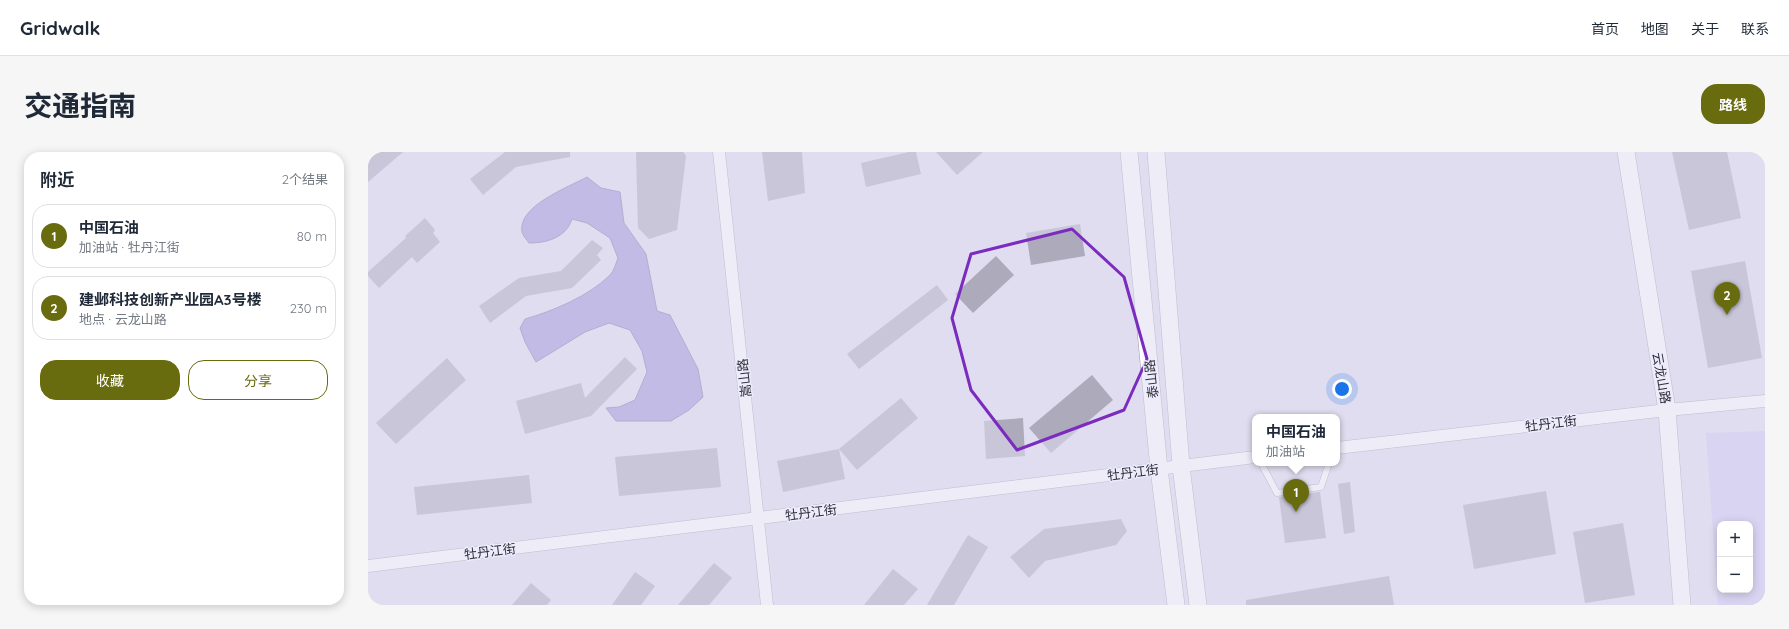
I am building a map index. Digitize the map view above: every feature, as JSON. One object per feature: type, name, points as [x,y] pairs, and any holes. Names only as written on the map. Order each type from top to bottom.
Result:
[{"type":"street","name":"嵩山路","points":[[718,152],[759,518],[767,605]]},
{"type":"street","name":"泰山路","points":[[1129,152],[1159,469],[1176,605]]},
{"type":"street","name":"泰山路","points":[[1156,152],[1181,466],[1198,605]]},
{"type":"street","name":"云龙山路","points":[[1626,152],[1667,410],[1682,605]]},
{"type":"street","name":"牡丹江街","points":[[1340,448],[1667,410],[1765,401]]},
{"type":"street","name":"牡丹江街","points":[[368,566],[1252,458]]},
{"type":"lane","points":[[1263,466],[1277,493],[1321,487],[1328,466]]},
{"type":"highlighted area","points":[[1072,229],[1124,277],[1147,359],[1124,410],[1017,450],[971,390],[952,318],[971,254]]},
{"type":"shaded area","points":[[587,177],[601,188],[620,192],[624,223],[646,254],[657,311],[670,315],[698,369],[703,397],[689,410],[671,421],[616,421],[606,408],[619,407],[635,400],[647,372],[642,351],[630,330],[609,323],[585,332],[536,362],[525,342],[520,328],[525,319],[559,307],[592,290],[610,275],[614,269],[618,258],[610,238],[587,223],[572,219],[565,231],[560,235],[542,242],[529,243],[522,232],[523,223],[528,214],[536,206],[546,198]]},
{"type":"shaded area","points":[[1765,431],[1765,605],[1718,605],[1717,593],[1753,593],[1753,521],[1717,521],[1717,591],[1706,433]]},
{"type":"building","points":[[368,152],[403,152],[368,182]]},
{"type":"building","points":[[505,152],[570,152],[570,157],[516,167],[483,195],[470,179]]},
{"type":"building","points":[[636,152],[683,152],[686,156],[677,230],[649,239],[638,228]]},
{"type":"building","points":[[762,152],[802,152],[805,193],[768,201]]},
{"type":"building","points":[[909,152],[916,152],[921,174],[866,187],[861,163]]},
{"type":"building","points":[[936,152],[983,152],[957,175]]},
{"type":"building","points":[[1672,152],[1727,152],[1741,218],[1689,230]]},
{"type":"building","points":[[425,218],[435,230],[433,233],[440,242],[417,263],[412,257],[379,288],[368,276],[368,272],[406,238],[405,236]]},
{"type":"building","points":[[1080,224],[1085,256],[1031,265],[1026,233]]},
{"type":"building","points":[[592,240],[603,248],[597,255],[601,260],[572,288],[526,296],[490,323],[479,306],[519,278],[561,271]]},
{"type":"building","points":[[996,256],[1014,275],[973,313],[955,294]]},
{"type":"building","points":[[1745,261],[1762,358],[1708,368],[1691,271]]},
{"type":"building","points":[[937,285],[948,300],[859,369],[847,354]]},
{"type":"building","points":[[625,357],[637,369],[591,416],[525,434],[516,401],[581,383],[585,398]]},
{"type":"building","points":[[447,358],[466,380],[396,444],[376,423]]},
{"type":"building","points":[[1092,375],[1113,400],[1051,453],[1029,428]]},
{"type":"building","points":[[901,398],[918,418],[857,470],[839,449]]},
{"type":"building","points":[[1023,418],[1025,456],[986,459],[984,421]]},
{"type":"building","points":[[717,448],[721,487],[619,496],[615,457]]},
{"type":"building","points":[[839,449],[845,479],[783,492],[777,461]]},
{"type":"building","points":[[529,475],[532,503],[417,515],[414,487]]},
{"type":"building","points":[[1350,482],[1355,532],[1344,534],[1338,484]]},
{"type":"building","points":[[1546,491],[1556,554],[1474,569],[1463,505]]},
{"type":"building","points":[[1320,492],[1326,538],[1285,543],[1279,497]]},
{"type":"building","points":[[1121,519],[1127,531],[1116,545],[1045,561],[1029,578],[1010,557],[1044,529]]},
{"type":"building","points":[[1623,523],[1635,595],[1585,603],[1573,532]]},
{"type":"building","points":[[968,535],[988,547],[954,605],[927,605]]},
{"type":"building","points":[[714,563],[732,578],[709,605],[678,605]]},
{"type":"building","points":[[893,569],[918,589],[904,605],[864,605]]},
{"type":"building","points":[[635,572],[655,586],[641,605],[612,605]]},
{"type":"building","points":[[1389,576],[1394,605],[1246,605],[1246,600]]},
{"type":"building","points":[[531,583],[551,600],[547,605],[512,605]]},
{"type":"place","name":"建邺科技创新产业园A3号楼","points":[[1727,315]]},
{"type":"place","name":"中国石油","points":[[1296,512]]}]
